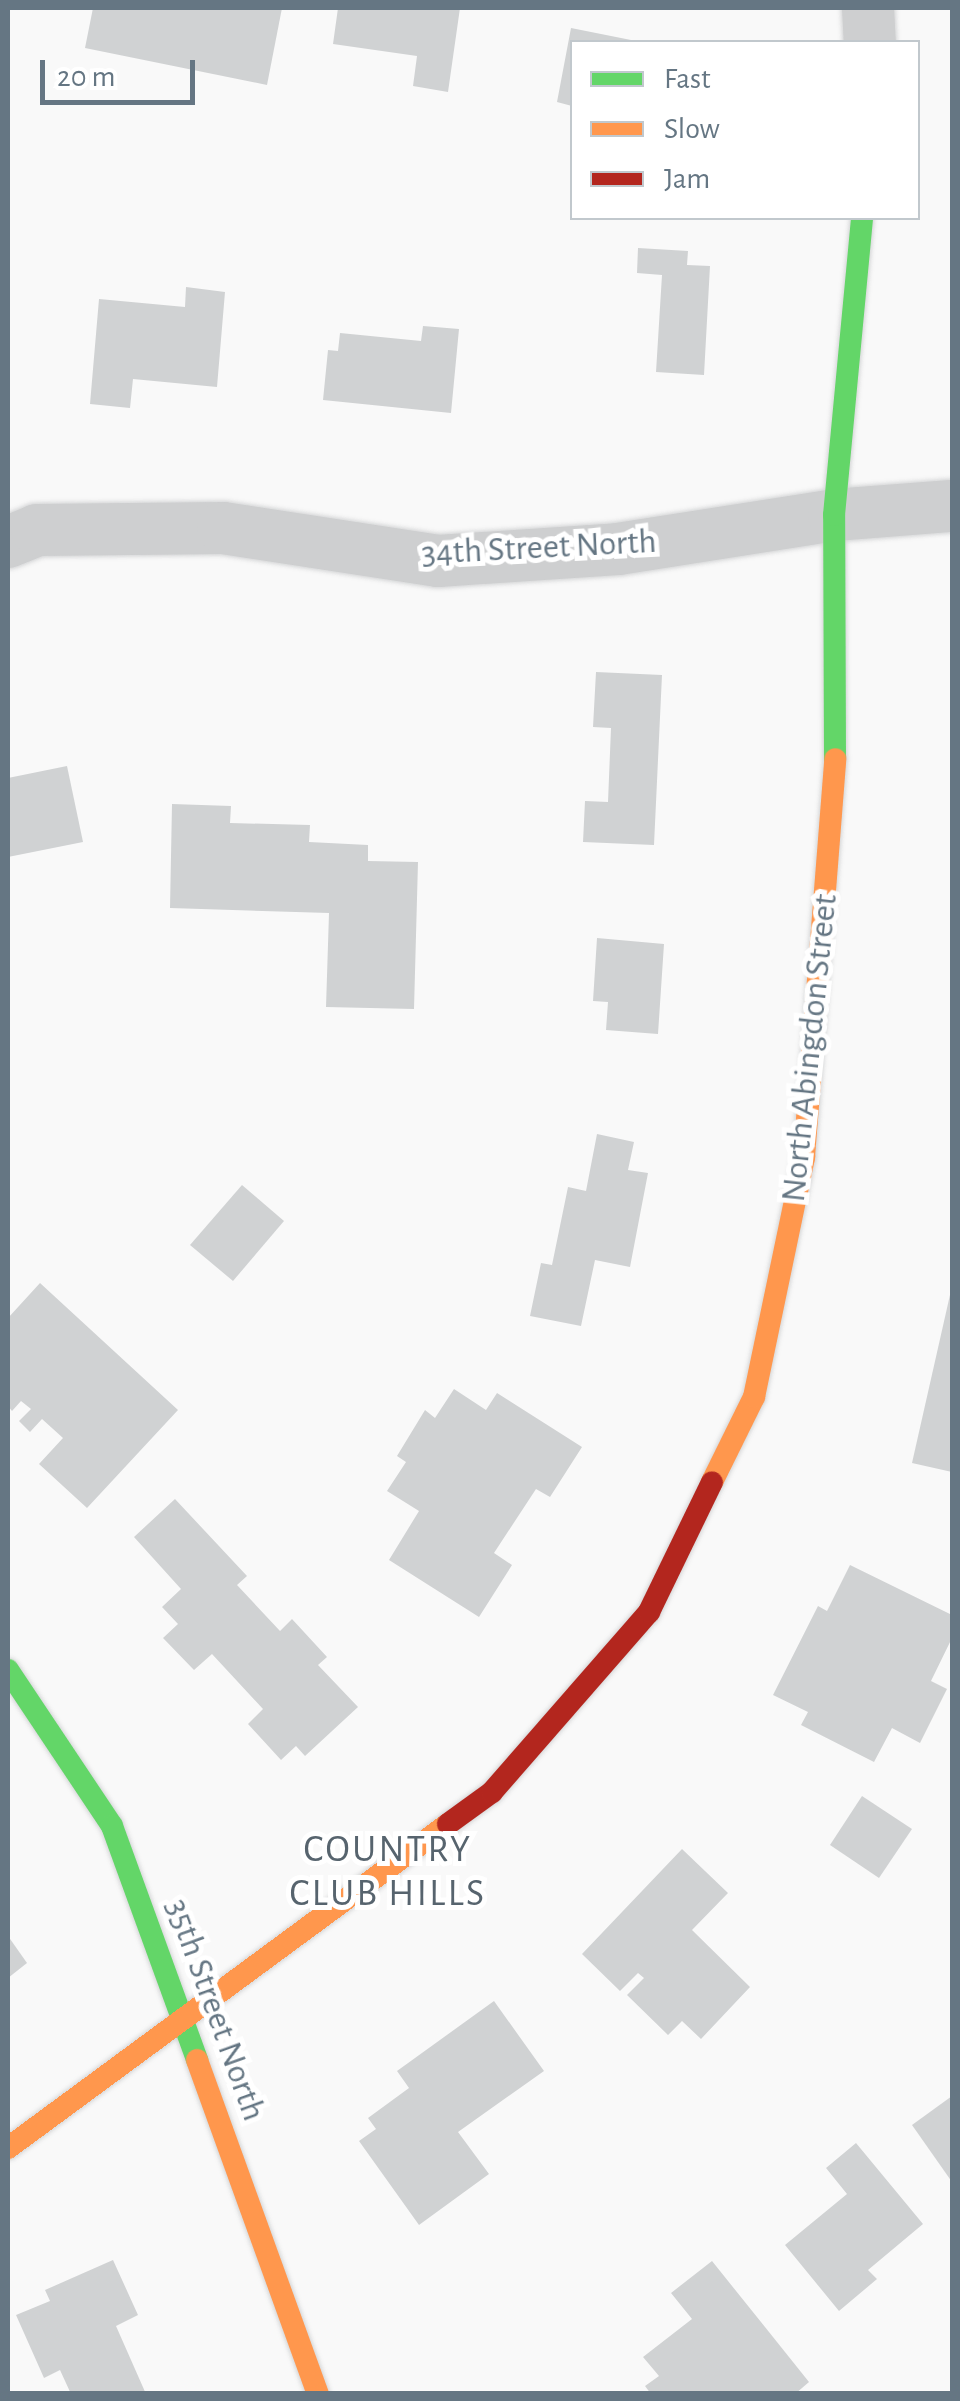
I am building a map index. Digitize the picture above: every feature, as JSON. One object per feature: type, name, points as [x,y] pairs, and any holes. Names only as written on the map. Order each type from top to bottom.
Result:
[{"type":"street","points":[[868,8],[870,40]]},
{"type":"street","name":"North Abingdon Street","points":[[8,2148],[182,2024],[492,1792],[649,1612],[754,1397],[804,1157],[835,802],[834,515],[862,220]]},
{"type":"street","name":"34th Street North","points":[[8,542],[37,530],[224,528],[438,561],[618,549],[834,515],[952,506]]},
{"type":"street","name":"35th Street North","points":[[8,1670],[112,1826],[318,2394]]},
{"type":"building","points":[[93,8],[282,8],[267,85],[85,48]]},
{"type":"building","points":[[338,8],[460,8],[448,92],[413,86],[417,56],[333,44]]},
{"type":"building","points":[[571,28],[631,40],[570,40],[570,105],[557,102]]},
{"type":"building","points":[[638,248],[688,251],[687,265],[710,266],[704,375],[656,372],[662,275],[637,273]]},
{"type":"building","points":[[186,287],[225,292],[217,387],[133,379],[130,408],[90,404],[99,299],[185,307]]},
{"type":"building","points":[[423,326],[459,329],[451,413],[323,400],[328,350],[338,351],[340,333],[421,341]]},
{"type":"building","points":[[596,672],[662,675],[654,845],[583,842],[585,801],[608,802],[611,728],[593,727]]},
{"type":"building","points":[[67,766],[83,842],[8,857],[8,778]]},
{"type":"building","points":[[172,804],[231,806],[230,823],[310,825],[309,842],[368,845],[368,861],[418,862],[414,1009],[326,1007],[329,913],[170,908]]},
{"type":"building","points":[[597,938],[664,944],[658,1034],[606,1030],[608,1002],[593,1001]]},
{"type":"building","points":[[597,1134],[634,1142],[628,1170],[648,1173],[630,1267],[595,1260],[581,1326],[530,1316],[541,1263],[552,1265],[568,1187],[586,1191]]},
{"type":"building","points":[[242,1185],[284,1221],[233,1281],[190,1245]]},
{"type":"building","points":[[40,1283],[178,1410],[87,1508],[39,1464],[63,1438],[42,1419],[30,1432],[19,1421],[31,1409],[21,1401],[12,1411],[8,1406],[8,1318]]},
{"type":"building","points":[[952,1286],[952,1472],[912,1463]]},
{"type":"building","points":[[454,1389],[486,1410],[497,1393],[582,1447],[550,1497],[536,1489],[494,1553],[512,1565],[479,1617],[389,1560],[419,1511],[387,1491],[406,1462],[397,1456],[425,1410],[435,1418]]},
{"type":"building","points":[[175,1499],[247,1576],[237,1585],[280,1631],[292,1619],[327,1657],[318,1665],[358,1707],[305,1756],[296,1746],[281,1760],[248,1724],[263,1709],[212,1654],[194,1670],[163,1638],[178,1624],[162,1607],[181,1589],[134,1537]]},
{"type":"building","points":[[850,1565],[952,1615],[952,1638],[931,1681],[947,1689],[920,1743],[892,1728],[874,1762],[801,1725],[808,1712],[773,1695],[818,1606],[827,1611]]},
{"type":"building","points":[[862,1796],[912,1829],[879,1878],[830,1845]]},
{"type":"building","points":[[682,1849],[728,1893],[692,1930],[750,1987],[701,2039],[682,2021],[668,2035],[627,1995],[644,1978],[638,1973],[620,1991],[582,1954]]},
{"type":"building","points":[[8,1936],[27,1963],[8,1978]]},
{"type":"building","points":[[494,2001],[544,2071],[458,2132],[489,2174],[419,2225],[359,2141],[376,2129],[368,2118],[409,2088],[397,2071]]},
{"type":"building","points":[[952,2096],[952,2182],[912,2125]]},
{"type":"building","points":[[856,2143],[923,2224],[868,2270],[877,2279],[839,2311],[785,2245],[847,2194],[826,2168]]},
{"type":"building","points":[[113,2260],[138,2315],[116,2326],[146,2394],[71,2394],[60,2370],[44,2378],[16,2315],[50,2301],[45,2290]]},
{"type":"building","points":[[712,2261],[809,2382],[795,2394],[651,2394],[645,2386],[659,2376],[643,2357],[692,2319],[671,2293]]},
{"type":"traffic: fast","points":[[835,759],[834,515],[862,220]]},
{"type":"traffic: fast","points":[[8,1670],[112,1826],[197,2060]]},
{"type":"traffic: slow","points":[[712,1482],[754,1397],[804,1157],[835,759]]},
{"type":"traffic: slow","points":[[8,2148],[448,1824]]},
{"type":"traffic: slow","points":[[197,2060],[318,2394]]},
{"type":"traffic: jam","points":[[448,1824],[492,1792],[649,1612],[712,1482]]},
{"type":"district","name":"COUNTRY CLUB HILLS","points":[[388,1873]]}]
